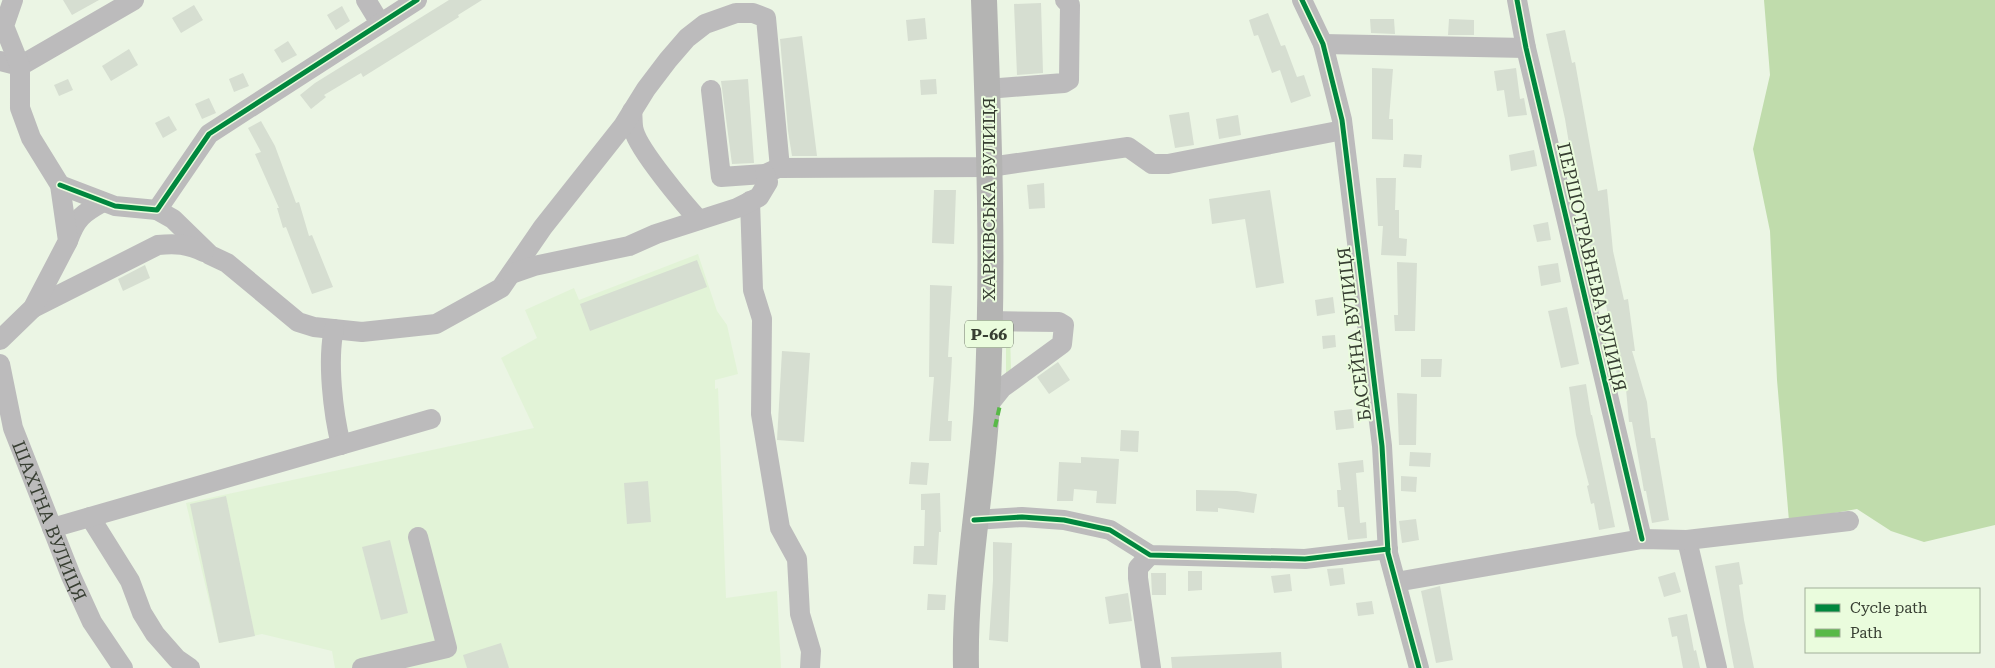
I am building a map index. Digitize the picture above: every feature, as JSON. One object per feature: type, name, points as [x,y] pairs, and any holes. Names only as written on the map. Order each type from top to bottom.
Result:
[{"type":"main road","name":"ХАРКІВСЬКА ВУЛИЦЯ","points":[[966,668],[974,520],[986,408],[989,321],[990,167],[984,0]]},
{"type":"street","points":[[13,0],[4,26],[20,66],[20,108],[31,138],[60,185],[68,240]]},
{"type":"street","points":[[0,61],[20,66],[134,0]]},
{"type":"street","points":[[366,0],[380,23]]},
{"type":"street","points":[[157,210],[209,134],[417,0]]},
{"type":"street","points":[[987,89],[1064,83],[1069,80],[1070,6],[1065,0]]},
{"type":"street","name":"БАСЕЙНА ВУЛИЦЯ","points":[[1302,0],[1323,44],[1343,130],[1382,446],[1388,549],[1419,668]]},
{"type":"street","name":"ПЕРШОТРАВНЕВА ВУЛИЦЯ","points":[[1517,0],[1526,48],[1642,540]]},
{"type":"street","points":[[0,340],[33,308],[158,245],[174,243],[192,246],[239,272],[259,292],[298,322],[314,327],[362,332],[436,324],[501,288],[510,274],[542,227],[623,126],[668,60],[687,38],[705,24],[736,14],[753,13],[766,18],[772,171],[760,196],[737,208],[656,234],[629,246],[534,266],[510,274]]},
{"type":"street","points":[[1323,44],[1526,48]]},
{"type":"street","points":[[711,90],[721,177],[772,171],[990,167],[1128,147],[1152,164],[1168,164],[1343,130]]},
{"type":"street","points":[[632,111],[634,132],[645,152],[682,202],[699,220]]},
{"type":"street","points":[[60,185],[115,206],[157,210],[172,219],[210,255]]},
{"type":"street","points":[[750,201],[753,290],[762,318],[761,414],[780,528],[797,559],[800,614],[811,651],[810,668]]},
{"type":"street","points":[[33,308],[68,240],[74,224],[86,212],[103,202]]},
{"type":"street","points":[[986,408],[1002,388],[1062,344],[1064,325],[1059,322],[989,321]]},
{"type":"street","points":[[334,329],[330,348],[337,426],[341,445]]},
{"type":"street","name":"ШАХТНА ВУЛИЦЯ","points":[[0,364],[5,416],[13,428],[52,528],[92,622],[123,668]]},
{"type":"street","points":[[52,528],[431,419]]},
{"type":"street","points":[[90,517],[130,581],[142,613],[155,634],[177,659],[190,668]]},
{"type":"street","points":[[974,520],[1022,517],[1064,520],[1110,530],[1150,555],[1305,559],[1388,549]]},
{"type":"street","points":[[1396,582],[1642,540],[1686,540],[1849,521]]},
{"type":"street","points":[[362,668],[447,648],[418,537]]},
{"type":"street","points":[[1686,540],[1717,668]]},
{"type":"street","points":[[1150,555],[1138,568],[1138,578],[1151,668]]},
{"type":"shaded area","points":[[698,254],[717,311],[727,325],[738,374],[715,380],[715,389],[718,388],[726,598],[777,591],[781,668],[335,668],[332,651],[262,634],[219,643],[186,503],[534,428],[501,358],[537,338],[525,310],[574,288],[579,300]]},
{"type":"shaded area","points":[[1006,328],[1010,332],[1011,371],[1006,375]]},
{"type":"green space","points":[[1764,0],[1995,0],[1995,525],[1924,542],[1891,531],[1857,509],[1789,521],[1777,380],[1770,231],[1753,149],[1770,75]]},
{"type":"building","points":[[63,0],[99,0],[72,15]]},
{"type":"building","points":[[449,0],[482,0],[458,15],[459,17],[363,77],[361,73],[324,95],[326,97],[311,109],[300,95],[315,83]]},
{"type":"building","points":[[1041,3],[1043,73],[1017,75],[1014,4]]},
{"type":"building","points":[[194,5],[203,20],[181,33],[172,18]]},
{"type":"building","points":[[342,6],[350,21],[336,30],[327,15]]},
{"type":"building","points":[[1268,13],[1281,46],[1285,45],[1297,77],[1304,75],[1311,96],[1291,103],[1280,70],[1272,73],[1258,35],[1254,36],[1249,20]]},
{"type":"building","points":[[925,18],[927,39],[908,41],[906,20]]},
{"type":"building","points":[[1370,19],[1394,19],[1395,34],[1371,33]]},
{"type":"building","points":[[1449,19],[1474,20],[1474,35],[1448,35]]},
{"type":"building","points":[[1565,30],[1572,63],[1575,62],[1598,191],[1607,189],[1613,251],[1624,300],[1628,299],[1635,351],[1632,351],[1647,402],[1651,438],[1655,438],[1669,520],[1652,523],[1646,491],[1644,491],[1632,422],[1629,422],[1626,389],[1621,390],[1603,288],[1595,254],[1591,255],[1580,185],[1576,186],[1565,119],[1546,34]]},
{"type":"building","points":[[802,36],[817,156],[792,156],[788,131],[780,39]]},
{"type":"building","points":[[288,41],[297,55],[282,63],[274,50]]},
{"type":"building","points":[[129,49],[138,65],[111,81],[102,66]]},
{"type":"building","points":[[1372,68],[1393,69],[1389,119],[1393,119],[1393,140],[1372,139]]},
{"type":"building","points":[[1516,68],[1520,99],[1524,98],[1527,115],[1508,117],[1504,90],[1497,91],[1494,71]]},
{"type":"building","points":[[243,73],[249,86],[234,92],[229,79]]},
{"type":"building","points":[[68,79],[73,90],[59,96],[54,85]]},
{"type":"building","points":[[748,79],[754,163],[732,164],[721,81]]},
{"type":"building","points":[[936,79],[937,94],[921,95],[920,80]]},
{"type":"building","points":[[209,98],[216,113],[202,119],[195,104]]},
{"type":"building","points":[[1189,112],[1194,145],[1175,148],[1169,115]]},
{"type":"building","points":[[1238,115],[1241,135],[1219,139],[1216,119]]},
{"type":"building","points":[[169,116],[177,130],[163,138],[155,123]]},
{"type":"building","points":[[261,121],[275,146],[296,203],[299,202],[309,236],[312,235],[333,287],[312,294],[286,227],[283,228],[277,208],[279,208],[255,154],[261,152],[248,128]]},
{"type":"building","points":[[1534,150],[1537,166],[1511,171],[1509,155]]},
{"type":"building","points":[[1404,154],[1422,155],[1421,168],[1403,167]]},
{"type":"building","points":[[1376,178],[1396,178],[1395,210],[1399,210],[1399,238],[1407,239],[1406,256],[1381,255],[1383,226],[1378,226]]},
{"type":"building","points":[[1044,183],[1045,208],[1029,209],[1027,185]]},
{"type":"building","points":[[934,190],[956,190],[954,244],[932,243]]},
{"type":"building","points":[[1270,190],[1284,283],[1256,288],[1245,219],[1212,224],[1209,199]]},
{"type":"building","points":[[1548,222],[1551,240],[1537,242],[1533,225]]},
{"type":"building","points":[[697,260],[707,287],[590,331],[580,304]]},
{"type":"building","points":[[1397,262],[1417,263],[1415,331],[1395,331],[1394,315],[1398,315]]},
{"type":"building","points":[[1558,263],[1561,282],[1541,286],[1538,266]]},
{"type":"building","points":[[145,265],[150,278],[123,291],[118,279]]},
{"type":"building","points":[[930,285],[952,286],[948,357],[952,357],[948,421],[952,421],[951,441],[929,441],[934,377],[929,377]]},
{"type":"building","points":[[1333,297],[1335,313],[1317,316],[1315,300]]},
{"type":"building","points":[[1567,307],[1579,364],[1561,368],[1548,311]]},
{"type":"building","points":[[1335,335],[1336,347],[1323,349],[1322,336]]},
{"type":"building","points":[[782,351],[810,353],[804,442],[777,440]]},
{"type":"building","points":[[1421,359],[1442,359],[1441,377],[1421,377]]},
{"type":"building","points":[[1058,362],[1070,380],[1049,394],[1037,377]]},
{"type":"building","points":[[1586,384],[1615,527],[1599,530],[1594,503],[1591,504],[1587,486],[1589,485],[1576,435],[1569,387]]},
{"type":"building","points":[[1397,393],[1417,394],[1416,445],[1399,445]]},
{"type":"building","points":[[1352,409],[1354,428],[1336,430],[1334,411]]},
{"type":"building","points":[[1121,430],[1139,431],[1138,452],[1120,451]]},
{"type":"building","points":[[1410,452],[1431,453],[1430,467],[1409,466]]},
{"type":"building","points":[[1081,457],[1119,459],[1116,504],[1096,503],[1097,491],[1074,489],[1073,501],[1057,501],[1059,462],[1081,463]]},
{"type":"building","points":[[1363,460],[1364,472],[1356,473],[1360,523],[1366,522],[1367,538],[1348,540],[1344,507],[1338,507],[1337,490],[1341,490],[1338,463]]},
{"type":"building","points":[[911,462],[929,463],[927,485],[909,484]]},
{"type":"building","points":[[1401,476],[1417,477],[1416,492],[1401,491]]},
{"type":"building","points":[[648,481],[651,522],[627,524],[624,483]]},
{"type":"building","points":[[1196,490],[1237,491],[1257,494],[1254,513],[1218,508],[1218,512],[1196,511]]},
{"type":"building","points":[[940,493],[941,532],[939,532],[937,565],[913,564],[914,546],[924,546],[925,510],[921,510],[921,494]]},
{"type":"building","points":[[226,496],[255,636],[219,643],[190,504]]},
{"type":"building","points":[[1416,519],[1419,540],[1402,543],[1399,521]]},
{"type":"building","points":[[390,540],[408,613],[381,620],[362,547]]},
{"type":"building","points":[[993,542],[1012,543],[1008,642],[989,640],[993,580]]},
{"type":"building","points":[[1739,562],[1743,584],[1739,585],[1754,668],[1734,668],[1715,566]]},
{"type":"building","points":[[1343,568],[1345,584],[1330,586],[1327,569]]},
{"type":"building","points":[[1188,571],[1202,571],[1202,590],[1188,591]]},
{"type":"building","points":[[1675,572],[1681,592],[1664,597],[1658,577]]},
{"type":"building","points":[[1151,573],[1166,573],[1166,595],[1152,595]]},
{"type":"building","points":[[1290,574],[1292,591],[1274,593],[1271,576]]},
{"type":"building","points":[[1440,586],[1453,660],[1436,663],[1421,591]]},
{"type":"building","points":[[1128,593],[1132,621],[1109,624],[1105,597]]},
{"type":"building","points":[[928,594],[946,595],[945,610],[927,610]]},
{"type":"building","points":[[1372,601],[1374,614],[1358,616],[1356,603]]},
{"type":"building","points":[[1687,614],[1694,651],[1696,650],[1700,668],[1683,668],[1677,636],[1672,637],[1668,618]]},
{"type":"building","points":[[501,643],[509,668],[467,668],[463,655]]},
{"type":"building","points":[[1281,652],[1282,668],[1172,668],[1171,657]]},
{"type":"marked path","points":[[995,427],[1000,405]]},
{"type":"cycle path","points":[[60,185],[115,206],[157,210],[209,134],[417,0]]},
{"type":"cycle path","points":[[1302,0],[1323,44],[1342,120],[1382,446],[1388,553],[1419,668]]},
{"type":"cycle path","points":[[1517,0],[1526,48],[1642,539]]},
{"type":"cycle path","points":[[974,520],[1022,517],[1064,520],[1110,530],[1150,555],[1305,559],[1388,549]]}]
